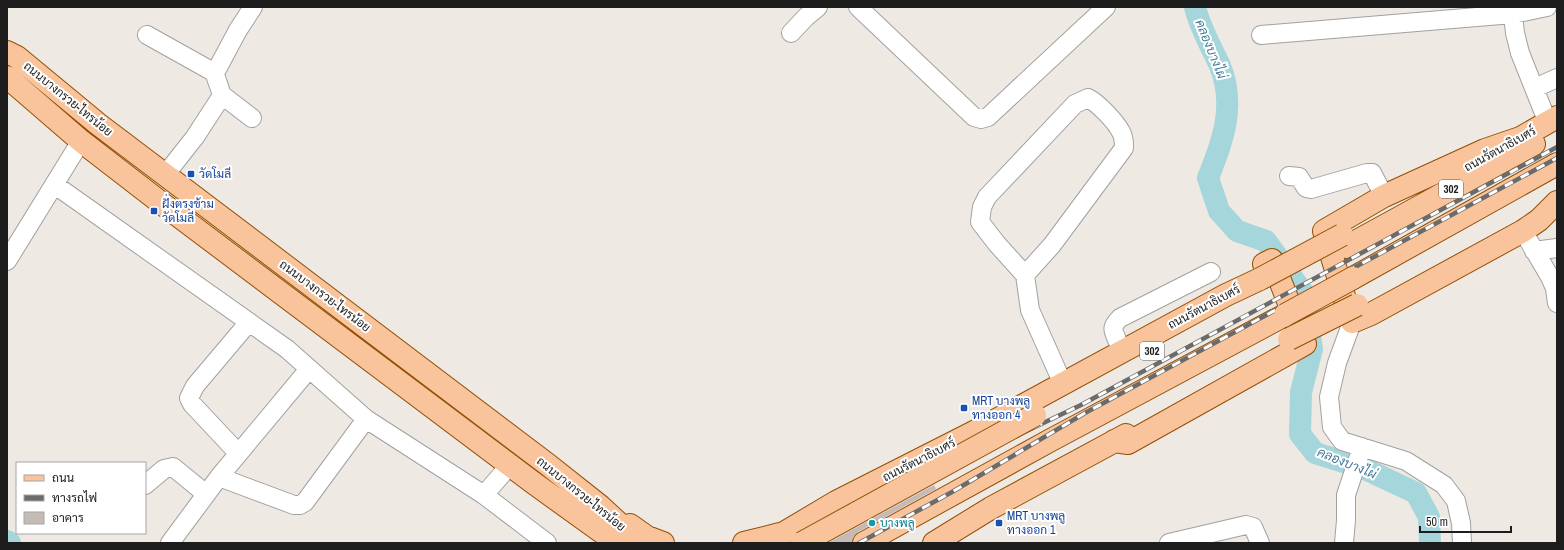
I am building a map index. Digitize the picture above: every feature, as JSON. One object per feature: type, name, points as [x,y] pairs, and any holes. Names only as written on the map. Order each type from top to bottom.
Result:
[{"type":"main road","name":"ถนนบางกรวย-ไทรน้อย","points":[[7,52],[17,57],[98,124],[600,506],[640,543]]},
{"type":"main road","name":"ถนนบางกรวย-ไทรน้อย","points":[[7,77],[81,141],[150,194],[613,541]]},
{"type":"main road","name":"ถนนรัตนาธิเบศร์","points":[[1344,241],[1523,137],[1554,124]]},
{"type":"main road","name":"ถนนรัตนาธิเบศร์","points":[[767,543],[798,539],[1035,415],[1264,283],[1344,241],[1554,124]]},
{"type":"main road","points":[[1354,314],[1324,231],[1384,196],[1485,150],[1523,137]]},
{"type":"main road","name":"302","points":[[864,543],[1051,440],[1354,278],[1557,164]]},
{"type":"main road","points":[[150,194],[165,175]]},
{"type":"main road","points":[[934,543],[991,508],[1114,441],[1289,339],[1354,314],[1557,194]]},
{"type":"main road","points":[[1354,314],[1371,314],[1523,231],[1539,220],[1557,202]]},
{"type":"main road","points":[[1071,379],[1080,362],[1272,260],[1305,344],[1128,443],[1114,441]]},
{"type":"main road","name":"ถนนรัตนาธิเบศร์","points":[[798,539],[822,510],[976,431],[1226,295],[1264,283]]},
{"type":"main road","points":[[600,506],[647,537],[663,543]]},
{"type":"main road","points":[[744,543],[798,539]]},
{"type":"street","points":[[252,118],[222,95],[215,74],[238,30],[253,7]]},
{"type":"street","points":[[791,33],[818,7]]},
{"type":"street","points":[[858,7],[974,117],[981,119],[988,117],[1106,7]]},
{"type":"street","points":[[1261,35],[1427,15],[1513,14],[1547,7]]},
{"type":"street","points":[[1513,14],[1515,33],[1520,53],[1535,88],[1554,124]]},
{"type":"street","points":[[147,35],[215,74]]},
{"type":"street","points":[[1535,88],[1557,78]]},
{"type":"street","points":[[165,175],[195,137],[222,95]]},
{"type":"street","points":[[1025,275],[1052,245],[1124,148],[1124,138],[1121,132],[1096,102],[1088,98],[1075,104],[987,197],[982,207],[980,222],[997,244],[1025,275],[1030,310],[1071,379]]},
{"type":"street","points":[[7,261],[81,141]]},
{"type":"street","points":[[1289,176],[1299,177],[1306,188],[1311,189],[1367,172],[1372,173],[1384,196]]},
{"type":"street","points":[[55,185],[287,349],[366,419],[484,495],[547,543]]},
{"type":"street","points":[[1523,231],[1550,277],[1555,288],[1556,303]]},
{"type":"street","points":[[1534,251],[1557,248]]},
{"type":"street","points":[[1118,342],[1113,328],[1114,324],[1120,318],[1212,272]]},
{"type":"street","points":[[1354,314],[1337,363],[1329,397],[1332,427],[1342,441],[1361,452],[1406,461],[1444,485],[1456,500],[1461,523],[1462,543]]},
{"type":"street","points":[[238,453],[192,404],[189,398],[195,386],[249,322]]},
{"type":"street","points":[[170,543],[238,453],[309,369]]},
{"type":"street","points":[[219,477],[294,505],[300,505],[305,502],[366,419]]},
{"type":"street","points":[[1344,543],[1346,537],[1346,495],[1361,452]]},
{"type":"street","points":[[484,495],[510,465]]},
{"type":"street","points":[[146,484],[164,469],[173,467],[206,494]]},
{"type":"street","points":[[1169,543],[1246,525],[1252,527],[1260,543]]},
{"type":"building","points":[[934,485],[936,489],[858,532],[853,537],[852,543],[828,543]]},
{"type":"waterway","name":"คลองบางไผ่","points":[[1195,7],[1203,30],[1220,66],[1225,80],[1227,95],[1226,123],[1223,137],[1208,178],[1219,211],[1237,231],[1266,241],[1304,294],[1312,349],[1301,392],[1300,434],[1315,453],[1363,468],[1416,493],[1429,517],[1430,543]]},
{"type":"railway","points":[[810,543],[941,472],[1081,405],[1557,147]]},
{"type":"railway","points":[[859,543],[952,492],[1085,413],[1557,158]]},
{"type":"place","name":"วัดโมลี","points":[[191,174]]},
{"type":"place","name":"ฝั่งตรงข้าม วัดโมลี","points":[[154,211]]},
{"type":"place","name":"MRT บางพลู ทางออก 4","points":[[964,408]]},
{"type":"place","name":"บางพลู","points":[[872,523]]},
{"type":"place","name":"MRT บางพลู ทางออก 1","points":[[999,523]]}]
